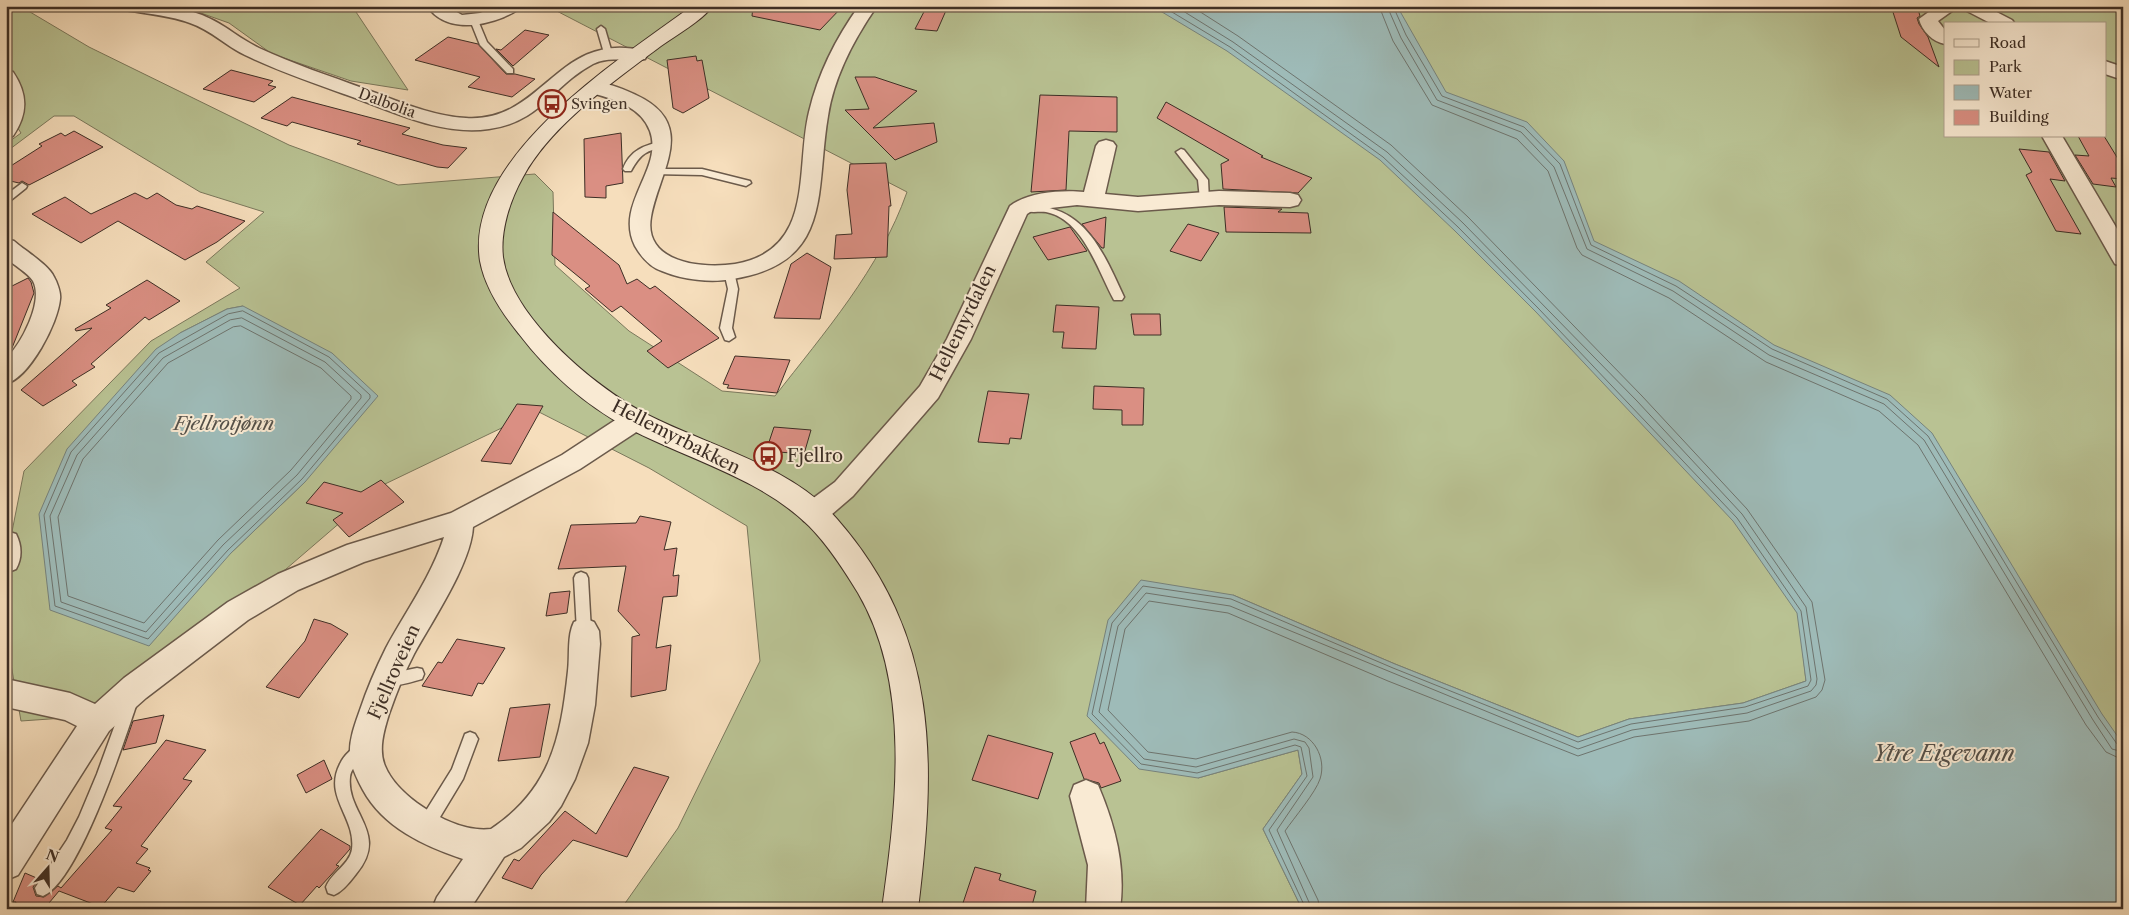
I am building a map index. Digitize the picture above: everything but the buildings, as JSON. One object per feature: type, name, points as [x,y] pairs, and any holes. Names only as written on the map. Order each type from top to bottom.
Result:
[{"type":"street","name":"Dalbolia","points":[[131,6],[194,18],[218,28],[253,52],[301,72],[409,112],[467,124],[497,122],[512,117],[530,106],[574,66],[592,57],[608,53],[638,55]]},
{"type":"street","points":[[436,6],[443,13],[457,20],[474,20],[486,17],[512,6]]},
{"type":"street","name":"Hellemyrbakken","points":[[704,6],[638,55],[555,122],[524,156],[512,172],[497,210],[491,250],[499,281],[509,303],[548,353],[591,390],[635,420],[755,477],[814,513],[845,549],[882,612],[896,651],[910,710],[914,762],[912,818],[900,909]]},
{"type":"street","points":[[596,88],[638,105],[652,115],[660,129],[663,144],[656,172],[640,216],[639,229],[643,244],[653,256],[665,264],[702,273],[748,269],[768,261],[786,250],[798,235],[810,203],[816,128],[822,101],[850,31],[868,6]]},
{"type":"street","points":[[1944,38],[1930,26],[1928,19],[1950,6]]},
{"type":"street","points":[[1971,6],[2002,22]]},
{"type":"street","points":[[2106,66],[2123,74]]},
{"type":"street","points":[[6,76],[15,92],[17,102],[15,114],[6,132]]},
{"type":"street","points":[[2053,138],[2123,259]]},
{"type":"street","points":[[1093,200],[1106,146]]},
{"type":"street","points":[[1018,211],[1025,205],[1034,202],[1077,198],[1153,204],[1205,199],[1290,200]]},
{"type":"street","name":"Hellemyrdalen","points":[[814,513],[844,489],[929,392],[959,340],[1018,211]]},
{"type":"street","points":[[6,246],[43,277],[49,297],[46,309],[26,354],[7,372]]},
{"type":"street","points":[[6,863],[98,721],[135,688],[238,611],[288,582],[357,553],[460,521],[586,454],[635,420]]},
{"type":"street","name":"Fjellroveien","points":[[460,521],[461,530],[454,551],[386,681],[371,726],[366,756],[374,778],[386,796],[402,813],[425,827],[472,845],[494,845]]},
{"type":"street","points":[[6,542],[6,561]]},
{"type":"street","points":[[449,909],[494,845],[513,833],[538,812],[558,782],[570,753],[578,724],[586,644],[584,631]]},
{"type":"street","points":[[6,693],[70,708],[98,721]]},
{"type":"street","points":[[1086,796],[1106,858],[1107,888],[1103,909]]},
{"type":"lane","points":[[474,20],[483,43],[510,71]]},
{"type":"lane","points":[[602,29],[608,53]]},
{"type":"lane","points":[[628,169],[630,161],[640,152],[663,144]]},
{"type":"lane","points":[[1181,152],[1203,180],[1205,199]]},
{"type":"lane","points":[[656,172],[702,172],[746,183]]},
{"type":"lane","points":[[6,201],[22,186]]},
{"type":"lane","points":[[1018,211],[1037,207],[1062,214],[1090,243],[1118,297]]},
{"type":"lane","points":[[729,272],[733,289],[726,328],[729,337]]},
{"type":"lane","points":[[581,578],[584,631]]},
{"type":"lane","points":[[386,681],[417,674]]},
{"type":"lane","points":[[43,888],[70,852],[84,826],[117,747],[135,688]]},
{"type":"lane","points":[[425,827],[453,786],[466,757],[470,739]]},
{"type":"lane","points":[[334,886],[360,855],[362,844],[359,830],[349,810],[342,787],[342,773],[356,754],[367,747]]},
{"type":"green space","points":[[6,6],[20,6],[89,47],[289,145],[398,185],[535,174],[553,192],[555,265],[629,331],[722,391],[775,396],[831,324],[866,274],[896,220],[907,192],[547,6],[2123,6],[2123,819],[1803,654],[1806,681],[1743,703],[1629,719],[1578,737],[1395,664],[1233,595],[1198,778],[1298,750],[1302,774],[1263,829],[1302,909],[621,909],[678,828],[760,661],[747,526],[649,468],[537,411],[385,484],[250,600],[107,715],[21,721],[6,636],[6,562],[24,471],[151,341],[240,288],[206,262],[264,212],[200,192],[74,116],[54,116],[6,152],[6,144],[21,133],[6,110]],"holes":[[[243,306],[305,482],[231,553],[180,333],[227,309]]]},
{"type":"green space","points":[[170,6],[352,6],[408,90],[351,81],[272,54],[229,23],[195,11]]},
{"type":"water","name":"Ytre Eigevann","points":[[1152,6],[1397,6],[1446,92],[1527,122],[1564,161],[1594,241],[1679,281],[1774,345],[1890,395],[1932,433],[2102,714],[2123,744],[2123,909],[1302,909],[1263,829],[1302,774],[1298,750],[1198,778],[1139,769],[1087,716],[1108,620],[1141,580],[1233,595],[1395,664],[1578,737],[1629,719],[1743,703],[1806,681],[1797,613],[1733,521],[1536,312],[1380,160],[1227,51]]},
{"type":"water","name":"Fjellrotjønn","points":[[243,306],[332,353],[378,396],[305,482],[231,553],[149,646],[50,610],[39,514],[67,449],[156,349],[180,333],[227,309]]},
{"type":"place","name":"Svingen","points":[[552,104]]},
{"type":"place","name":"Fjellro","points":[[768,456]]}]
